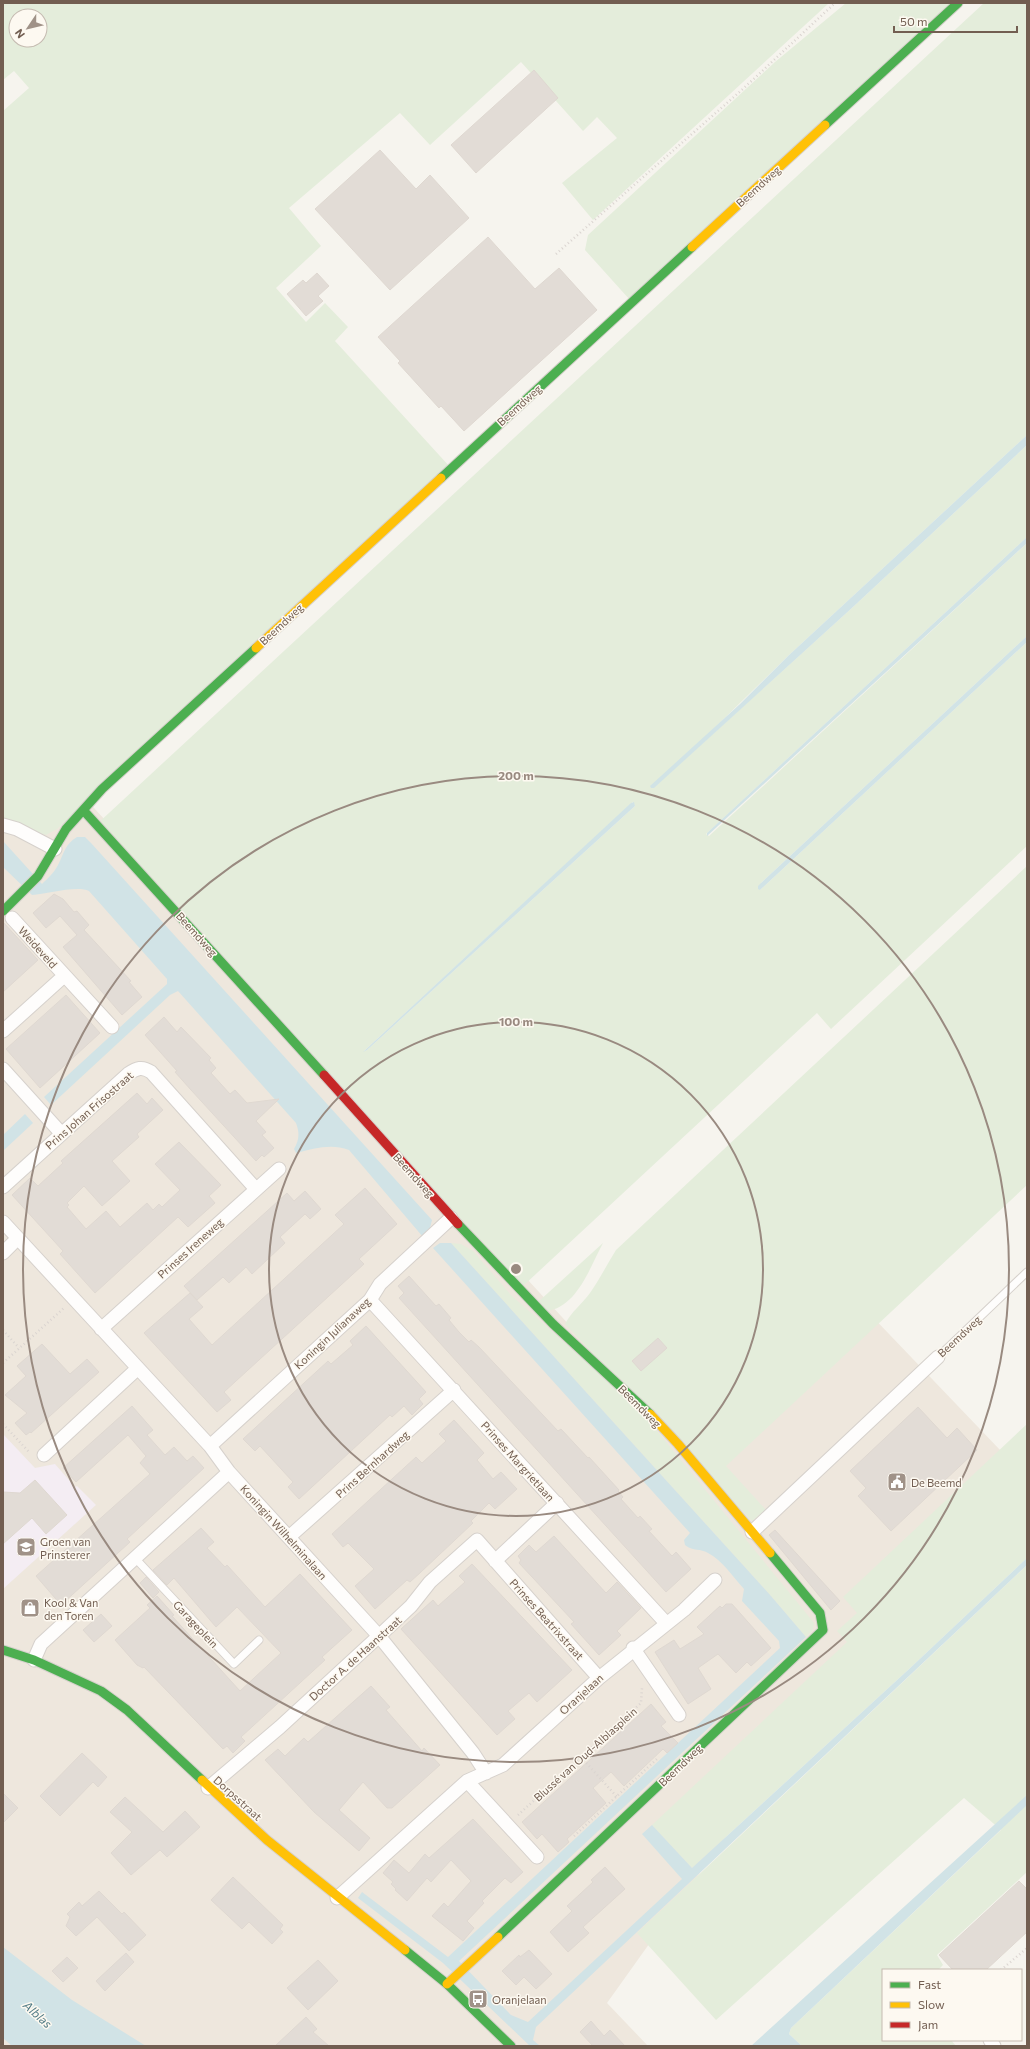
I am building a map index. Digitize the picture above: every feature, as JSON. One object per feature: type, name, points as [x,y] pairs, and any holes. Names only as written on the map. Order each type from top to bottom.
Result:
[{"type":"street","name":"Beemdweg","points":[[8,915],[24,890],[38,876],[56,849],[66,829],[84,811],[102,789],[958,3]]},
{"type":"street","name":"Beemdweg","points":[[84,811],[185,920],[451,1218],[553,1324],[642,1406],[678,1444],[820,1613],[823,1630],[447,1984]]},
{"type":"street","points":[[3,825],[17,829],[56,849]]},
{"type":"street","name":"Weideveld","points":[[8,915],[112,1027]]},
{"type":"street","name":"Weideveld","points":[[3,1031],[64,976]]},
{"type":"street","name":"Prins Johan Frisostraat","points":[[3,1187],[128,1074],[137,1068],[144,1068],[156,1078],[255,1188]]},
{"type":"street","points":[[3,1069],[61,1133]]},
{"type":"street","name":"Prinses Ireneweg","points":[[102,1329],[255,1188],[279,1169]]},
{"type":"street","name":"Koningin Julianaweg","points":[[210,1446],[370,1300],[380,1284],[451,1218]]},
{"type":"street","name":"Koningin Wilhelminalaan","points":[[3,1222],[210,1446],[230,1472],[379,1636],[473,1753],[486,1773]]},
{"type":"street","points":[[3,1253],[18,1238]]},
{"type":"street","name":"Prinses Margrietlaan","points":[[370,1300],[666,1623]]},
{"type":"street","name":"Beemdweg","points":[[752,1532],[938,1357]]},
{"type":"street","points":[[44,1455],[138,1368]]},
{"type":"street","name":"Prins Bernhardweg","points":[[289,1537],[454,1390]]},
{"type":"street","points":[[34,1660],[41,1644],[230,1472]]},
{"type":"street","points":[[495,1561],[557,1503]]},
{"type":"street","name":"Doctor A. de Haanstraat","points":[[208,1788],[280,1727],[379,1636],[411,1606],[430,1582],[477,1540],[495,1561]]},
{"type":"street","name":"Prinses Beatrixstraat","points":[[495,1561],[599,1678]]},
{"type":"street","name":"Oranjelaan","points":[[336,1898],[467,1781],[503,1765],[633,1648],[684,1610],[714,1580]]},
{"type":"street","points":[[633,1648],[679,1715]]},
{"type":"street","name":"Dorpsstraat","points":[[3,1650],[34,1660],[101,1691],[127,1710],[208,1788],[267,1840],[336,1898],[447,1984],[511,2046]]},
{"type":"street","points":[[467,1781],[537,1857]]},
{"type":"lane","name":"Beemdweg","points":[[938,1357],[1027,1272]]},
{"type":"lane","name":"Garageplein","points":[[135,1558],[234,1664],[259,1640]]},
{"type":"path","points":[[556,254],[744,88],[835,3]]},
{"type":"path","points":[[3,1363],[74,1298]]},
{"type":"path","points":[[3,1330],[19,1348]]},
{"type":"path","points":[[3,1424],[33,1457],[44,1455]]},
{"type":"path","name":"Blussé van Oud-Alblasplein","points":[[508,1825],[641,1702],[642,1688],[655,1680]]},
{"type":"path","points":[[574,1836],[659,1757]]},
{"type":"path","points":[[581,1758],[617,1796]]},
{"type":"path","points":[[1002,1969],[1027,1948]]},
{"type":"shaded area","points":[[3,787],[83,796],[641,1403],[800,1241],[1001,1451],[607,2003],[648,2046],[3,2046]]},
{"type":"shaded area","name":"Groen van Prinsterer","points":[[3,1434],[35,1468],[55,1464],[75,1487],[77,1486],[96,1505],[3,1589]]},
{"type":"green space","points":[[3,3],[829,3],[593,220],[562,183],[617,138],[597,117],[583,131],[521,62],[430,145],[400,113],[289,208],[321,246],[276,288],[306,322],[325,303],[348,327],[335,341],[450,467],[57,829],[46,835],[3,821],[3,111],[29,88],[14,71],[3,80]]},
{"type":"green space","points":[[846,3],[954,3],[630,300],[585,250],[588,235],[775,62]]},
{"type":"green space","points":[[984,3],[1027,3],[1027,435],[788,656],[652,789],[853,607],[1027,445],[1027,537],[706,834],[709,836],[1027,543],[1027,636],[761,883],[760,890],[1027,642],[1027,846],[831,1029],[817,1013],[523,1286],[96,825]],"holes":[[[633,802],[635,806],[367,1050],[364,1051]]]},
{"type":"green space","points":[[1027,866],[1027,1185],[726,1466],[766,1510],[752,1521],[565,1324],[590,1293],[616,1250]]},
{"type":"green space","points":[[451,1243],[461,1244],[473,1251],[511,1295],[639,1409],[814,1623],[813,1629],[806,1637],[771,1596]]},
{"type":"green space","points":[[603,1243],[581,1285],[574,1294],[557,1308],[546,1311],[538,1302]]},
{"type":"green space","points":[[1027,1424],[1027,1558],[908,1670],[692,1868],[652,1825],[847,1642],[837,1631],[857,1613],[843,1597]]},
{"type":"green space","points":[[1027,1565],[1027,1872],[937,1955],[943,1965],[939,1969],[882,1969],[882,2041],[952,2041],[956,2046],[802,2046],[789,2034],[791,2028],[1001,1830],[964,1798],[716,2020],[637,1933]]},
{"type":"water","points":[[1027,435],[1027,445],[853,607],[654,788],[651,788],[650,786],[740,704],[788,656]]},
{"type":"water","points":[[1027,537],[1027,543],[707,836],[707,833]]},
{"type":"water","points":[[1027,636],[1027,642],[760,890],[758,889],[758,886],[761,883]]},
{"type":"water","points":[[634,802],[635,806],[363,1052],[631,803]]},
{"type":"water","points":[[77,837],[85,837],[91,843],[432,1220],[429,1232],[423,1237],[349,1150],[329,1147],[316,1148],[296,1153],[294,1149],[298,1140],[298,1130],[296,1123],[178,991],[170,995],[51,1105],[44,1097],[167,984],[167,979],[89,891],[84,889],[70,889],[32,895],[3,867],[3,841],[42,884],[56,868],[67,846]]},
{"type":"water","points":[[25,1114],[33,1123],[3,1151],[3,1135]]},
{"type":"water","points":[[440,1243],[451,1243],[771,1596],[806,1637],[459,1961],[511,2015],[528,2022],[682,1879],[642,1834],[652,1825],[692,1868],[908,1670],[1027,1558],[1027,1565],[536,2027],[533,2040],[540,2046],[530,2046],[443,1963],[358,1898],[362,1892],[448,1957],[780,1648],[779,1641],[742,1601],[744,1589],[713,1556],[685,1545],[684,1540],[690,1533],[433,1248]]},
{"type":"water","points":[[1027,1795],[1027,1805],[791,2028],[789,2034],[802,2046],[751,2046]]},
{"type":"water","name":"Alblas","points":[[3,1947],[72,2000],[146,2046],[12,2046],[3,2038]]},
{"type":"building","points":[[534,70],[558,98],[476,173],[451,145]]},
{"type":"building","points":[[380,150],[416,189],[430,175],[469,218],[390,290],[315,209]]},
{"type":"building","points":[[488,237],[535,289],[559,268],[597,310],[464,431],[441,406],[439,408],[398,363],[400,361],[378,337]]},
{"type":"building","points":[[317,273],[329,286],[318,296],[323,301],[306,316],[287,294],[303,280],[306,283]]},
{"type":"building","points":[[54,894],[63,899],[74,912],[77,911],[89,925],[84,930],[131,981],[129,982],[142,997],[122,1015],[63,947],[77,935],[60,916],[46,928],[33,913]]},
{"type":"building","points":[[3,922],[38,960],[3,992]]},
{"type":"building","points":[[66,995],[100,1033],[40,1088],[6,1049]]},
{"type":"building","points":[[164,1017],[177,1032],[181,1027],[211,1058],[209,1060],[216,1068],[211,1073],[230,1094],[235,1090],[247,1103],[279,1099],[256,1121],[266,1132],[262,1135],[274,1148],[264,1157],[262,1155],[256,1161],[175,1072],[177,1071],[145,1035]]},
{"type":"building","points":[[137,1093],[147,1104],[152,1098],[163,1110],[137,1134],[139,1137],[112,1161],[130,1181],[102,1206],[84,1186],[67,1203],[69,1205],[67,1207],[86,1229],[106,1211],[120,1227],[147,1203],[153,1210],[159,1204],[162,1207],[180,1190],[155,1164],[179,1142],[221,1185],[209,1196],[215,1203],[188,1227],[178,1217],[95,1293],[60,1254],[63,1251],[12,1195],[30,1178],[38,1186],[63,1163],[61,1161]]},
{"type":"building","points":[[365,1188],[397,1224],[359,1259],[364,1264],[224,1392],[231,1400],[217,1412],[144,1333],[190,1293],[203,1307],[189,1319],[212,1345],[344,1224],[335,1215]]},
{"type":"building","points":[[305,1191],[321,1209],[310,1219],[305,1214],[280,1237],[285,1243],[252,1274],[246,1267],[229,1283],[223,1277],[197,1300],[184,1286],[287,1193],[294,1201]]},
{"type":"building","points":[[409,1276],[436,1306],[439,1304],[451,1318],[449,1320],[459,1332],[469,1342],[471,1340],[479,1347],[558,1431],[561,1429],[588,1458],[589,1457],[619,1490],[618,1491],[623,1497],[621,1499],[638,1518],[640,1516],[652,1529],[649,1531],[672,1556],[676,1552],[691,1569],[666,1592],[399,1298],[404,1293],[398,1286]]},
{"type":"building","points":[[366,1326],[426,1392],[419,1399],[423,1404],[412,1415],[404,1406],[392,1417],[390,1415],[299,1499],[288,1487],[293,1482],[260,1446],[255,1451],[243,1439],[328,1361],[331,1364],[353,1345],[350,1341]]},
{"type":"building","points":[[658,1338],[667,1348],[641,1371],[632,1361]]},
{"type":"building","points":[[42,1344],[70,1374],[87,1359],[99,1372],[31,1433],[30,1432],[26,1435],[15,1423],[27,1413],[5,1395],[26,1376],[17,1366]]},
{"type":"building","points":[[132,1406],[153,1430],[147,1435],[165,1455],[174,1447],[187,1461],[193,1456],[204,1468],[127,1539],[130,1542],[61,1605],[36,1576],[150,1474],[140,1463],[146,1456],[128,1435],[76,1482],[63,1468]]},
{"type":"building","points":[[918,1407],[947,1438],[957,1428],[977,1450],[891,1531],[858,1496],[866,1488],[850,1471]]},
{"type":"building","points":[[454,1420],[484,1453],[477,1460],[493,1479],[501,1472],[517,1489],[495,1509],[489,1503],[471,1521],[473,1523],[421,1572],[410,1582],[407,1580],[375,1609],[355,1586],[374,1569],[348,1543],[343,1547],[332,1534],[416,1457],[422,1463],[446,1441],[439,1434]]},
{"type":"building","points":[[35,1480],[67,1515],[46,1534],[32,1518],[3,1544],[3,1492],[20,1493]]},
{"type":"building","points":[[201,1528],[214,1542],[207,1548],[225,1567],[227,1565],[265,1607],[300,1574],[352,1630],[322,1657],[325,1660],[241,1737],[245,1741],[233,1753],[227,1746],[223,1749],[144,1667],[143,1668],[137,1665],[115,1640],[150,1608],[147,1605],[157,1596],[174,1615],[172,1616],[240,1691],[281,1653],[237,1607],[216,1627],[174,1578],[167,1585],[153,1570]]},
{"type":"building","points":[[775,1530],[840,1601],[831,1610],[769,1535]]},
{"type":"building","points":[[554,1536],[606,1593],[617,1582],[641,1608],[617,1631],[621,1635],[599,1655],[571,1624],[574,1622],[519,1563],[521,1560],[518,1556],[529,1545],[536,1552]]},
{"type":"building","points":[[472,1564],[572,1670],[537,1702],[529,1693],[508,1711],[515,1719],[497,1735],[401,1629],[433,1600],[438,1606],[465,1582],[459,1576]]},
{"type":"building","points":[[146,1577],[159,1592],[153,1598],[140,1583]]},
{"type":"building","points":[[726,1604],[732,1604],[771,1648],[751,1666],[747,1662],[736,1673],[718,1654],[698,1668],[711,1689],[688,1704],[655,1652],[674,1640],[680,1649],[704,1634],[697,1627],[720,1606],[722,1608]]},
{"type":"building","points":[[101,1614],[112,1626],[94,1642],[83,1630]]},
{"type":"building","points":[[371,1686],[390,1707],[386,1710],[422,1751],[424,1748],[440,1765],[392,1808],[387,1808],[363,1782],[339,1810],[370,1838],[359,1851],[314,1812],[265,1760],[278,1749],[285,1756],[304,1738],[308,1742]]},
{"type":"building","points":[[651,1704],[666,1722],[661,1726],[678,1743],[667,1753],[663,1749],[624,1786],[611,1772],[593,1788],[606,1803],[567,1839],[569,1842],[558,1852],[542,1834],[537,1839],[522,1822]]},
{"type":"building","points":[[82,1753],[107,1777],[98,1787],[93,1782],[60,1816],[40,1796]]},
{"type":"building","points":[[3,1793],[18,1808],[3,1823]]},
{"type":"building","points":[[125,1797],[163,1832],[185,1811],[200,1827],[167,1857],[160,1850],[131,1875],[111,1853],[132,1832],[110,1812]]},
{"type":"building","points":[[473,1819],[523,1872],[511,1883],[505,1878],[482,1901],[484,1903],[467,1921],[474,1928],[463,1941],[432,1916],[444,1903],[448,1907],[471,1881],[451,1860],[431,1882],[427,1878],[407,1901],[395,1890],[396,1889],[391,1884],[393,1882],[383,1873],[394,1860],[409,1873],[425,1854],[429,1858]]},
{"type":"building","points":[[605,1867],[625,1889],[583,1927],[589,1933],[568,1952],[550,1932],[572,1911],[567,1906],[593,1882],[591,1880]]},
{"type":"building","points":[[233,1877],[283,1925],[280,1929],[283,1932],[272,1944],[249,1922],[242,1929],[211,1900]]},
{"type":"building","points":[[1019,1881],[1027,1889],[1027,1932],[987,1969],[952,1969],[939,1955]]},
{"type":"building","points":[[99,1891],[122,1914],[124,1912],[146,1935],[129,1951],[97,1917],[76,1936],[66,1926],[70,1917],[67,1914],[79,1902],[82,1906]]},
{"type":"building","points":[[529,1950],[552,1974],[536,1989],[524,1977],[516,1985],[502,1971],[519,1955],[520,1957]]},
{"type":"building","points":[[126,1953],[134,1962],[105,1991],[96,1981]]},
{"type":"building","points":[[67,1957],[78,1968],[63,1982],[52,1971]]},
{"type":"building","points":[[318,1960],[338,1981],[308,2010],[287,1988]]},
{"type":"building","points":[[306,2017],[317,2029],[313,2032],[329,2046],[275,2046]]},
{"type":"building","points":[[591,2021],[604,2036],[610,2030],[625,2046],[593,2046],[580,2032]]},
{"type":"traffic: fast","points":[[825,125],[958,3]]},
{"type":"traffic: fast","points":[[441,478],[692,247]]},
{"type":"traffic: fast","points":[[3,911],[38,876],[66,829],[102,789],[256,648]]},
{"type":"traffic: fast","points":[[84,811],[324,1075]]},
{"type":"traffic: fast","points":[[458,1224],[553,1324],[650,1414]]},
{"type":"traffic: fast","points":[[498,1937],[823,1630],[820,1613],[770,1553]]},
{"type":"traffic: fast","points":[[3,1650],[34,1660],[101,1691],[127,1710],[202,1780]]},
{"type":"traffic: fast","points":[[405,1950],[447,1984],[511,2046]]},
{"type":"traffic: slow","points":[[692,247],[825,125]]},
{"type":"traffic: slow","points":[[256,648],[441,478]]},
{"type":"traffic: slow","points":[[650,1414],[678,1444],[770,1553]]},
{"type":"traffic: slow","points":[[202,1780],[267,1840],[405,1950]]},
{"type":"traffic: slow","points":[[447,1984],[498,1937]]},
{"type":"traffic: jam","points":[[324,1075],[458,1224]]},
{"type":"place","name":"De Beemd","points":[[897,1482]]},
{"type":"place","name":"Groen van Prinsterer","points":[[26,1547]]},
{"type":"place","name":"Kool & Van den Toren","points":[[30,1608]]},
{"type":"place","name":"Oranjelaan","points":[[478,1999]]}]
